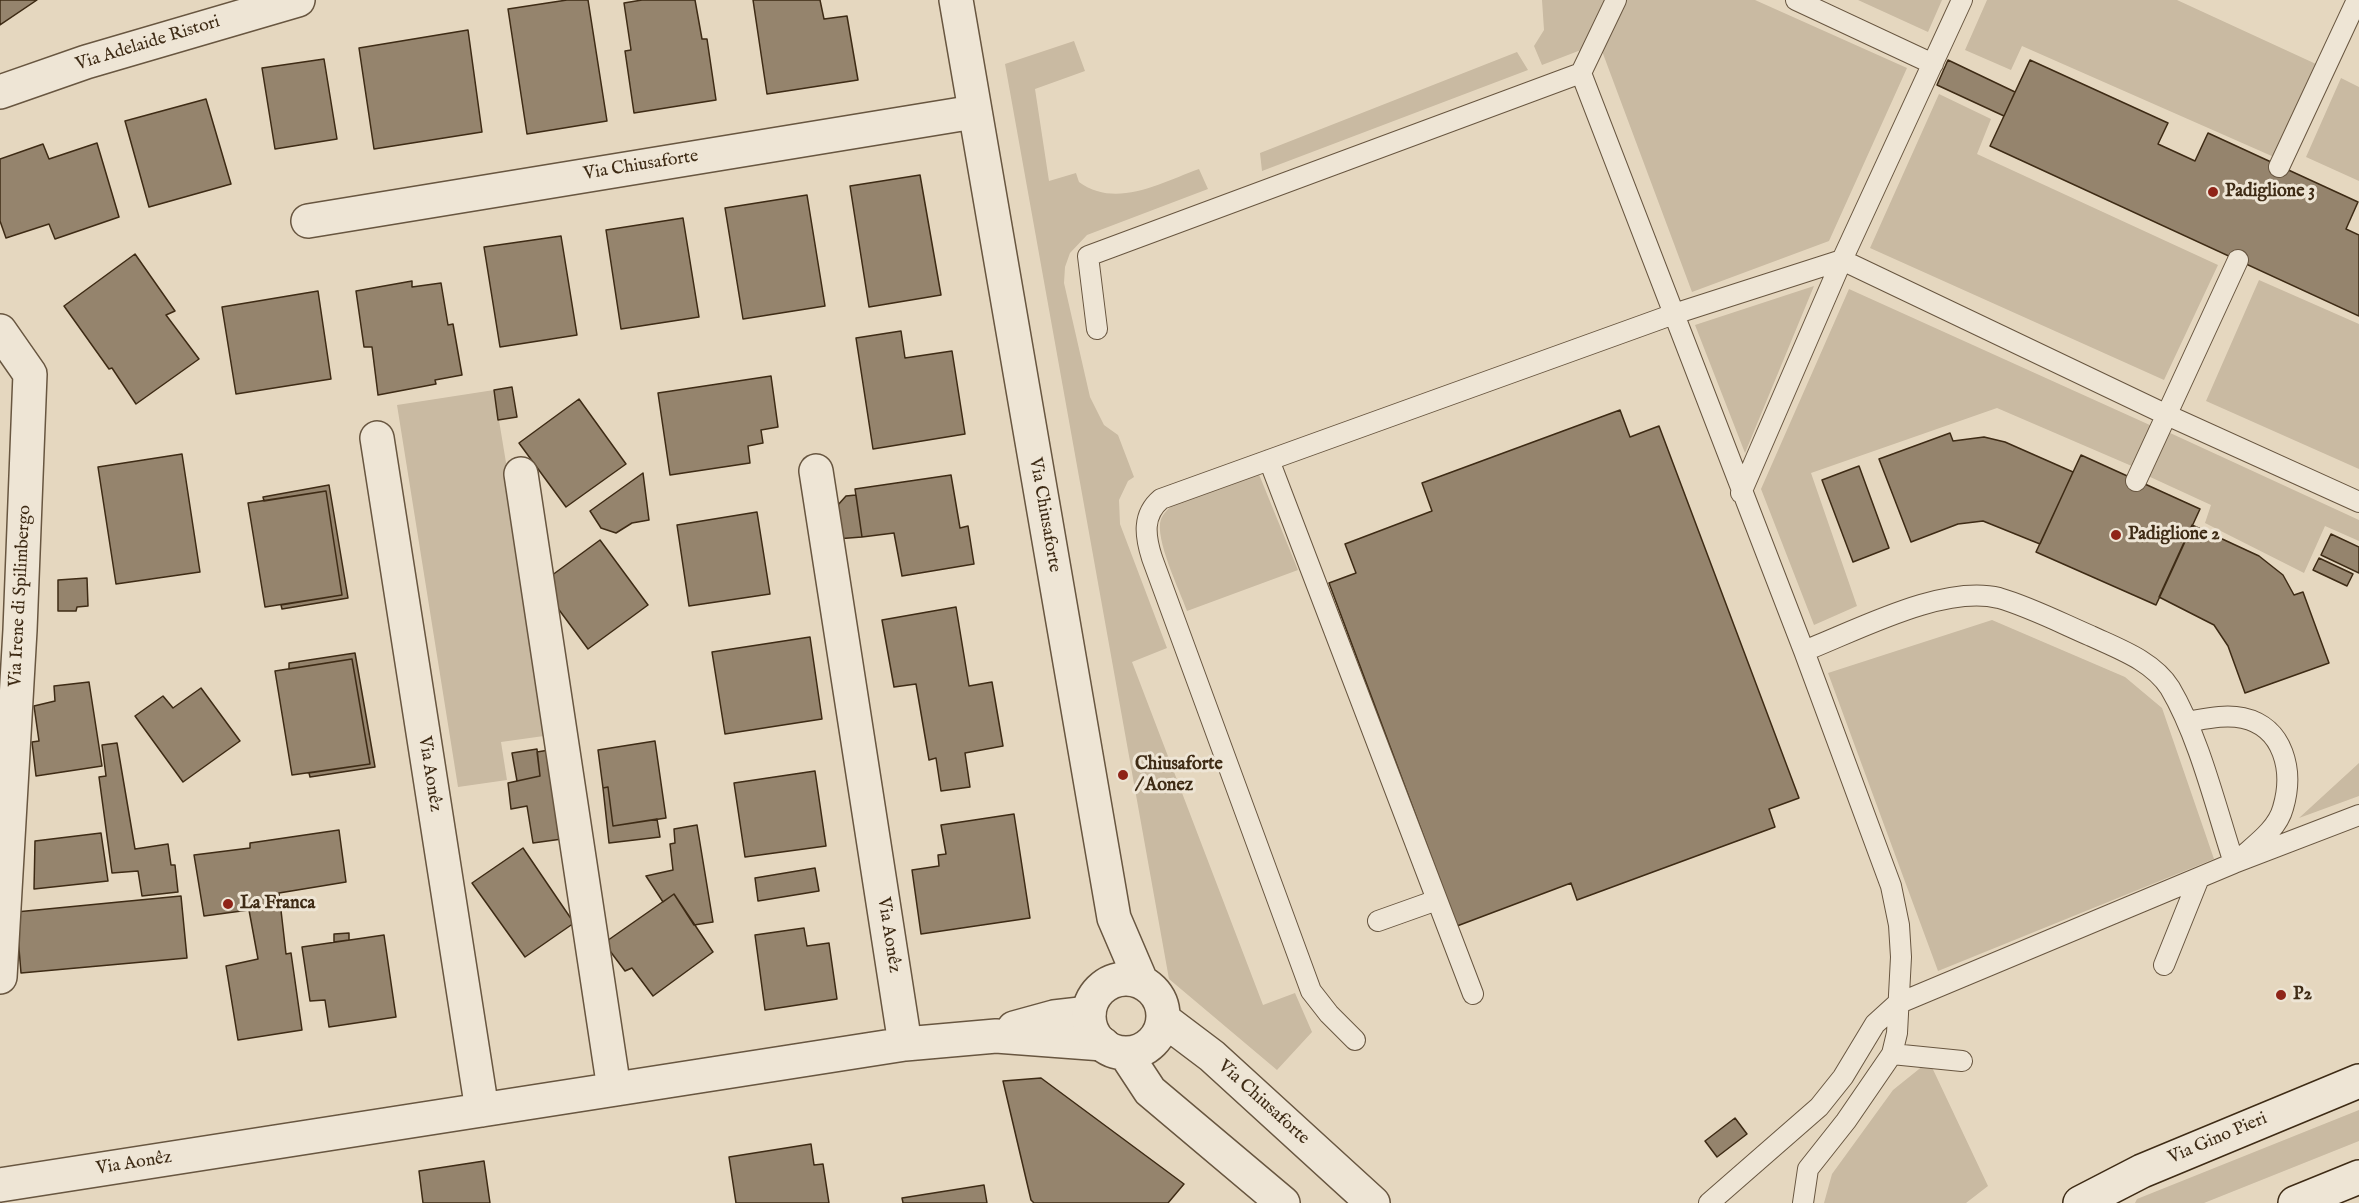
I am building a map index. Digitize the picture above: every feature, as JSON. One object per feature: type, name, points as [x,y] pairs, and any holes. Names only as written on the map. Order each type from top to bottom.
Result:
[{"type":"street","name":"Via Adelaide Ristori","points":[[0,93],[86,62],[298,0]]},
{"type":"street","name":"Via Chiusaforte","points":[[956,0],[1114,918],[1141,981],[1156,993],[1161,1002],[1163,1019],[1212,1056],[1360,1199]]},
{"type":"street","name":"Via Chiusaforte","points":[[308,221],[974,112]]},
{"type":"street","name":"Via Irene di Spilimbergo","points":[[0,331],[30,374],[0,977]]},
{"type":"street","name":"Via Aonêz","points":[[377,438],[482,1110]]},
{"type":"street","name":"Via Aonêz","points":[[816,471],[905,1044]]},
{"type":"street","points":[[521,474],[614,1089]]},
{"type":"street","name":"Via Chiusaforte","points":[[1094,1002],[1106,967],[1114,918]]},
{"type":"street","points":[[1141,981],[1119,979],[1109,983],[1094,1002],[1090,1025],[1150,1090],[1283,1203]]},
{"type":"street","name":"Via Aonêz","points":[[996,1036],[1030,1022],[1094,1002]]},
{"type":"street","points":[[1114,1049],[1149,1046],[1157,1037],[1163,1019]]},
{"type":"street","name":"Via Aonêz","points":[[0,1185],[905,1044],[996,1036],[1114,1049]]},
{"type":"street","name":"Via Gino Pieri","points":[[2081,1203],[2142,1171],[2359,1081]]},
{"type":"street","points":[[2295,1203],[2357,1184]]},
{"type":"lane","points":[[1097,329],[1088,256],[1581,73],[1616,0]]},
{"type":"lane","points":[[1796,0],[1933,64]]},
{"type":"lane","points":[[1741,493],[1842,260],[1962,0]]},
{"type":"lane","points":[[2279,167],[2357,0]]},
{"type":"lane","points":[[1581,73],[1741,493],[1804,651],[1891,886],[1899,924],[1901,957],[1896,1033],[1892,1054],[1846,1121],[1808,1169],[1803,1203]]},
{"type":"lane","points":[[1355,1040],[1311,992],[1147,542],[1148,516],[1152,506],[1161,499],[1674,314],[1842,260],[2167,415],[2359,502]]},
{"type":"lane","points":[[2136,481],[2238,260]]},
{"type":"lane","points":[[1269,460],[1473,994]]},
{"type":"lane","points":[[1804,651],[1927,603],[1959,597],[1997,598],[2128,653],[2150,667],[2169,686],[2187,722],[2234,863]]},
{"type":"lane","points":[[2187,722],[2220,716],[2243,718],[2273,733],[2286,763],[2288,777],[2283,809],[2262,840],[2234,863]]},
{"type":"lane","points":[[1709,1203],[1819,1107],[1843,1077],[1875,1024],[1898,1004],[2234,863],[2359,815]]},
{"type":"lane","points":[[2164,965],[2199,878]]},
{"type":"lane","points":[[1377,921],[1437,900]]},
{"type":"lane","points":[[1892,1054],[1962,1061]]},
{"type":"shaded area","points":[[1542,0],[1755,0],[1907,68],[1829,241],[1692,292],[1599,43],[1542,65],[1534,46],[1544,30]]},
{"type":"shaded area","points":[[1858,0],[1942,0],[1928,32]]},
{"type":"shaded area","points":[[1987,0],[2177,0],[2316,64],[2274,157],[2022,46],[2011,70],[1965,50]]},
{"type":"shaded area","points":[[1074,41],[1085,71],[1035,89],[1049,181],[1076,173],[1079,182],[1093,190],[1123,193],[1154,186],[1199,169],[1208,189],[1087,235],[1070,253],[1065,267],[1064,283],[1090,397],[1104,425],[1118,435],[1134,477],[1128,481],[1119,500],[1120,524],[1167,648],[1132,662],[1263,1005],[1295,993],[1312,1032],[1277,1070],[1169,979],[1005,64]]},
{"type":"shaded area","points":[[1517,52],[1528,70],[1262,171],[1260,153]]},
{"type":"shaded area","points":[[2341,78],[2359,87],[2359,181],[2306,157]]},
{"type":"shaded area","points":[[1939,94],[1991,119],[1977,154],[2218,265],[2164,380],[1870,248]]},
{"type":"shaded area","points":[[2259,280],[2359,324],[2359,469],[2206,401]]},
{"type":"shaded area","points":[[1814,286],[1745,453],[1695,325]]},
{"type":"shaded area","points":[[1849,289],[2152,426],[2134,467],[1997,408],[1811,473],[1857,606],[1814,625],[1761,489]]},
{"type":"shaded area","points":[[494,390],[551,735],[501,742],[507,780],[458,787],[397,405]]},
{"type":"shaded area","points":[[2168,432],[2359,520],[2359,541],[2325,526],[2304,573],[2205,523],[2211,505],[2148,476]]},
{"type":"shaded area","points":[[1258,472],[1298,570],[1187,611],[1164,551],[1161,539],[1161,519],[1167,510],[1181,499]]},
{"type":"shaded area","points":[[1992,620],[2125,677],[2162,708],[2214,859],[1938,971],[1828,673]]},
{"type":"shaded area","points":[[2359,763],[2359,796],[2299,818]]},
{"type":"shaded area","points":[[1929,1061],[1988,1186],[1966,1203],[1824,1203],[1832,1174],[1893,1090]]},
{"type":"shaded area","points":[[2359,1110],[2359,1141],[2204,1203],[2135,1203],[2137,1199]]},
{"type":"building","points":[[0,0],[37,0],[0,25]]},
{"type":"building","points":[[567,0],[588,0],[607,121],[527,134],[508,9]]},
{"type":"building","points":[[642,0],[695,0],[702,39],[707,39],[716,100],[634,113],[625,51],[631,50],[624,3]]},
{"type":"building","points":[[753,0],[820,0],[824,19],[847,16],[858,80],[767,94]]},
{"type":"building","points":[[468,30],[482,132],[374,149],[359,48]]},
{"type":"building","points":[[324,59],[337,139],[275,149],[262,68]]},
{"type":"building","points":[[1948,60],[2015,92],[2004,116],[1937,85]]},
{"type":"building","name":"Padiglione 3","points":[[2030,60],[2168,123],[2158,144],[2195,161],[2208,133],[2358,202],[2346,229],[2359,235],[2359,316],[1990,146]]},
{"type":"building","points":[[206,99],[231,184],[149,207],[125,121]]},
{"type":"building","points":[[97,143],[119,217],[55,239],[49,224],[6,238],[0,221],[0,159],[43,144],[49,159]]},
{"type":"building","points":[[920,175],[941,295],[869,307],[850,186]]},
{"type":"building","points":[[807,195],[825,306],[743,319],[725,208]]},
{"type":"building","points":[[683,218],[699,317],[621,329],[606,230]]},
{"type":"building","points":[[561,236],[577,335],[500,347],[484,247]]},
{"type":"building","points":[[135,254],[175,311],[166,315],[199,359],[136,404],[112,368],[109,369],[64,306]]},
{"type":"building","points":[[412,281],[412,287],[441,283],[448,325],[453,324],[462,375],[435,380],[436,384],[378,395],[372,347],[364,347],[356,291]]},
{"type":"building","points":[[318,291],[331,379],[236,394],[222,307]]},
{"type":"building","points":[[901,331],[905,358],[952,351],[965,434],[873,449],[856,338]]},
{"type":"building","points":[[771,376],[778,427],[761,430],[763,443],[748,446],[750,463],[670,475],[658,393]]},
{"type":"building","points":[[512,387],[517,417],[498,420],[494,390]]},
{"type":"building","points":[[579,399],[626,464],[566,507],[519,443]]},
{"type":"building","points":[[1620,410],[1630,437],[1659,426],[1799,798],[1769,809],[1775,827],[1577,900],[1571,883],[1457,926],[1329,583],[1356,573],[1345,544],[1432,511],[1422,483]]},
{"type":"building","points":[[1950,433],[1953,441],[1984,437],[2005,442],[2073,472],[2040,544],[1983,521],[1958,524],[1911,542],[1879,459]]},
{"type":"building","points":[[182,454],[200,572],[116,584],[98,467]]},
{"type":"building","name":"Padiglione 2","points":[[2081,455],[2200,509],[2156,605],[2036,552]]},
{"type":"building","points":[[1859,466],[1889,548],[1853,562],[1822,480]]},
{"type":"building","points":[[643,473],[649,520],[632,523],[616,533],[601,528],[590,511]]},
{"type":"building","points":[[951,475],[960,528],[968,526],[974,564],[902,576],[894,533],[862,537],[855,489]]},
{"type":"building","points":[[329,485],[348,598],[282,609],[281,605],[342,595],[326,491],[264,501],[263,497]]},
{"type":"building","points":[[326,491],[342,595],[265,607],[248,503]]},
{"type":"building","points":[[856,495],[862,537],[836,539],[837,506],[846,496]]},
{"type":"building","points":[[757,512],[770,594],[689,606],[677,525]]},
{"type":"building","points":[[2192,525],[2259,556],[2283,575],[2294,595],[2303,592],[2329,663],[2245,693],[2228,646],[2214,625],[2159,597]]},
{"type":"building","points":[[2331,534],[2359,547],[2359,573],[2321,555]]},
{"type":"building","points":[[600,540],[648,605],[588,649],[540,584]]},
{"type":"building","points":[[2319,558],[2353,574],[2347,586],[2313,570]]},
{"type":"building","points":[[87,578],[88,606],[77,607],[76,611],[58,611],[58,580]]},
{"type":"building","points":[[956,607],[969,686],[992,682],[1003,746],[965,753],[970,787],[941,791],[936,758],[929,760],[916,684],[894,687],[882,620]]},
{"type":"building","points":[[810,637],[822,719],[725,734],[712,652]]},
{"type":"building","points":[[355,653],[375,767],[310,777],[309,773],[370,764],[352,659],[289,669],[289,663]]},
{"type":"building","points":[[352,659],[370,764],[292,775],[275,671]]},
{"type":"building","points":[[89,682],[102,766],[36,776],[32,742],[39,741],[34,706],[55,701],[54,686]]},
{"type":"building","points":[[201,688],[240,741],[183,782],[135,716],[163,696],[173,708]]},
{"type":"building","points":[[655,741],[666,818],[613,826],[608,787],[603,788],[598,750]]},
{"type":"building","points":[[117,743],[135,849],[168,844],[171,865],[175,865],[178,892],[142,896],[138,871],[112,873],[99,777],[106,776],[102,745]]},
{"type":"building","points":[[537,749],[540,776],[517,781],[512,753]]},
{"type":"building","points":[[549,750],[562,839],[533,843],[527,806],[511,809],[508,783],[540,776],[537,752]]},
{"type":"building","points":[[815,771],[826,846],[745,857],[734,783]]},
{"type":"building","points":[[608,787],[613,826],[657,819],[660,837],[609,843],[603,788]]},
{"type":"building","points":[[1014,814],[1030,918],[921,934],[912,870],[939,866],[938,855],[946,854],[941,825]]},
{"type":"building","points":[[697,825],[713,922],[694,925],[674,894],[663,902],[646,876],[673,870],[670,844],[675,843],[674,829]]},
{"type":"building","points":[[339,830],[346,882],[279,893],[286,954],[291,953],[302,1030],[238,1040],[226,966],[258,959],[249,910],[204,916],[194,855],[250,848],[250,843]]},
{"type":"building","points":[[101,833],[108,881],[34,889],[35,841]]},
{"type":"building","points":[[523,848],[574,923],[525,957],[472,883]]},
{"type":"building","points":[[815,868],[819,891],[758,901],[755,878]]},
{"type":"building","points":[[674,894],[713,952],[653,996],[632,968],[625,971],[604,943]]},
{"type":"building","points":[[181,896],[187,958],[21,973],[16,912]]},
{"type":"building","points":[[804,928],[807,946],[829,943],[837,999],[765,1010],[755,935]]},
{"type":"building","points":[[349,933],[349,940],[334,942],[334,934]]},
{"type":"building","points":[[384,935],[396,1017],[329,1027],[325,1000],[310,1001],[302,947]]},
{"type":"building","points":[[1041,1078],[1184,1184],[1168,1203],[1034,1203],[1031,1200],[1003,1081]]},
{"type":"building","points":[[1735,1118],[1747,1134],[1717,1157],[1705,1141]]},
{"type":"building","points":[[811,1144],[814,1165],[823,1164],[829,1203],[736,1203],[729,1157]]},
{"type":"building","points":[[484,1161],[490,1203],[423,1203],[419,1171]]},
{"type":"building","points":[[984,1185],[987,1203],[903,1203],[902,1198]]},
{"type":"place","name":"Padiglione 3","points":[[2213,192]]},
{"type":"place","name":"Padiglione 2","points":[[2116,535]]},
{"type":"place","name":"Chiusaforte / Aonez","points":[[1123,775]]},
{"type":"place","name":"La Franca","points":[[228,904]]},
{"type":"place","name":"P2","points":[[2281,995]]}]
